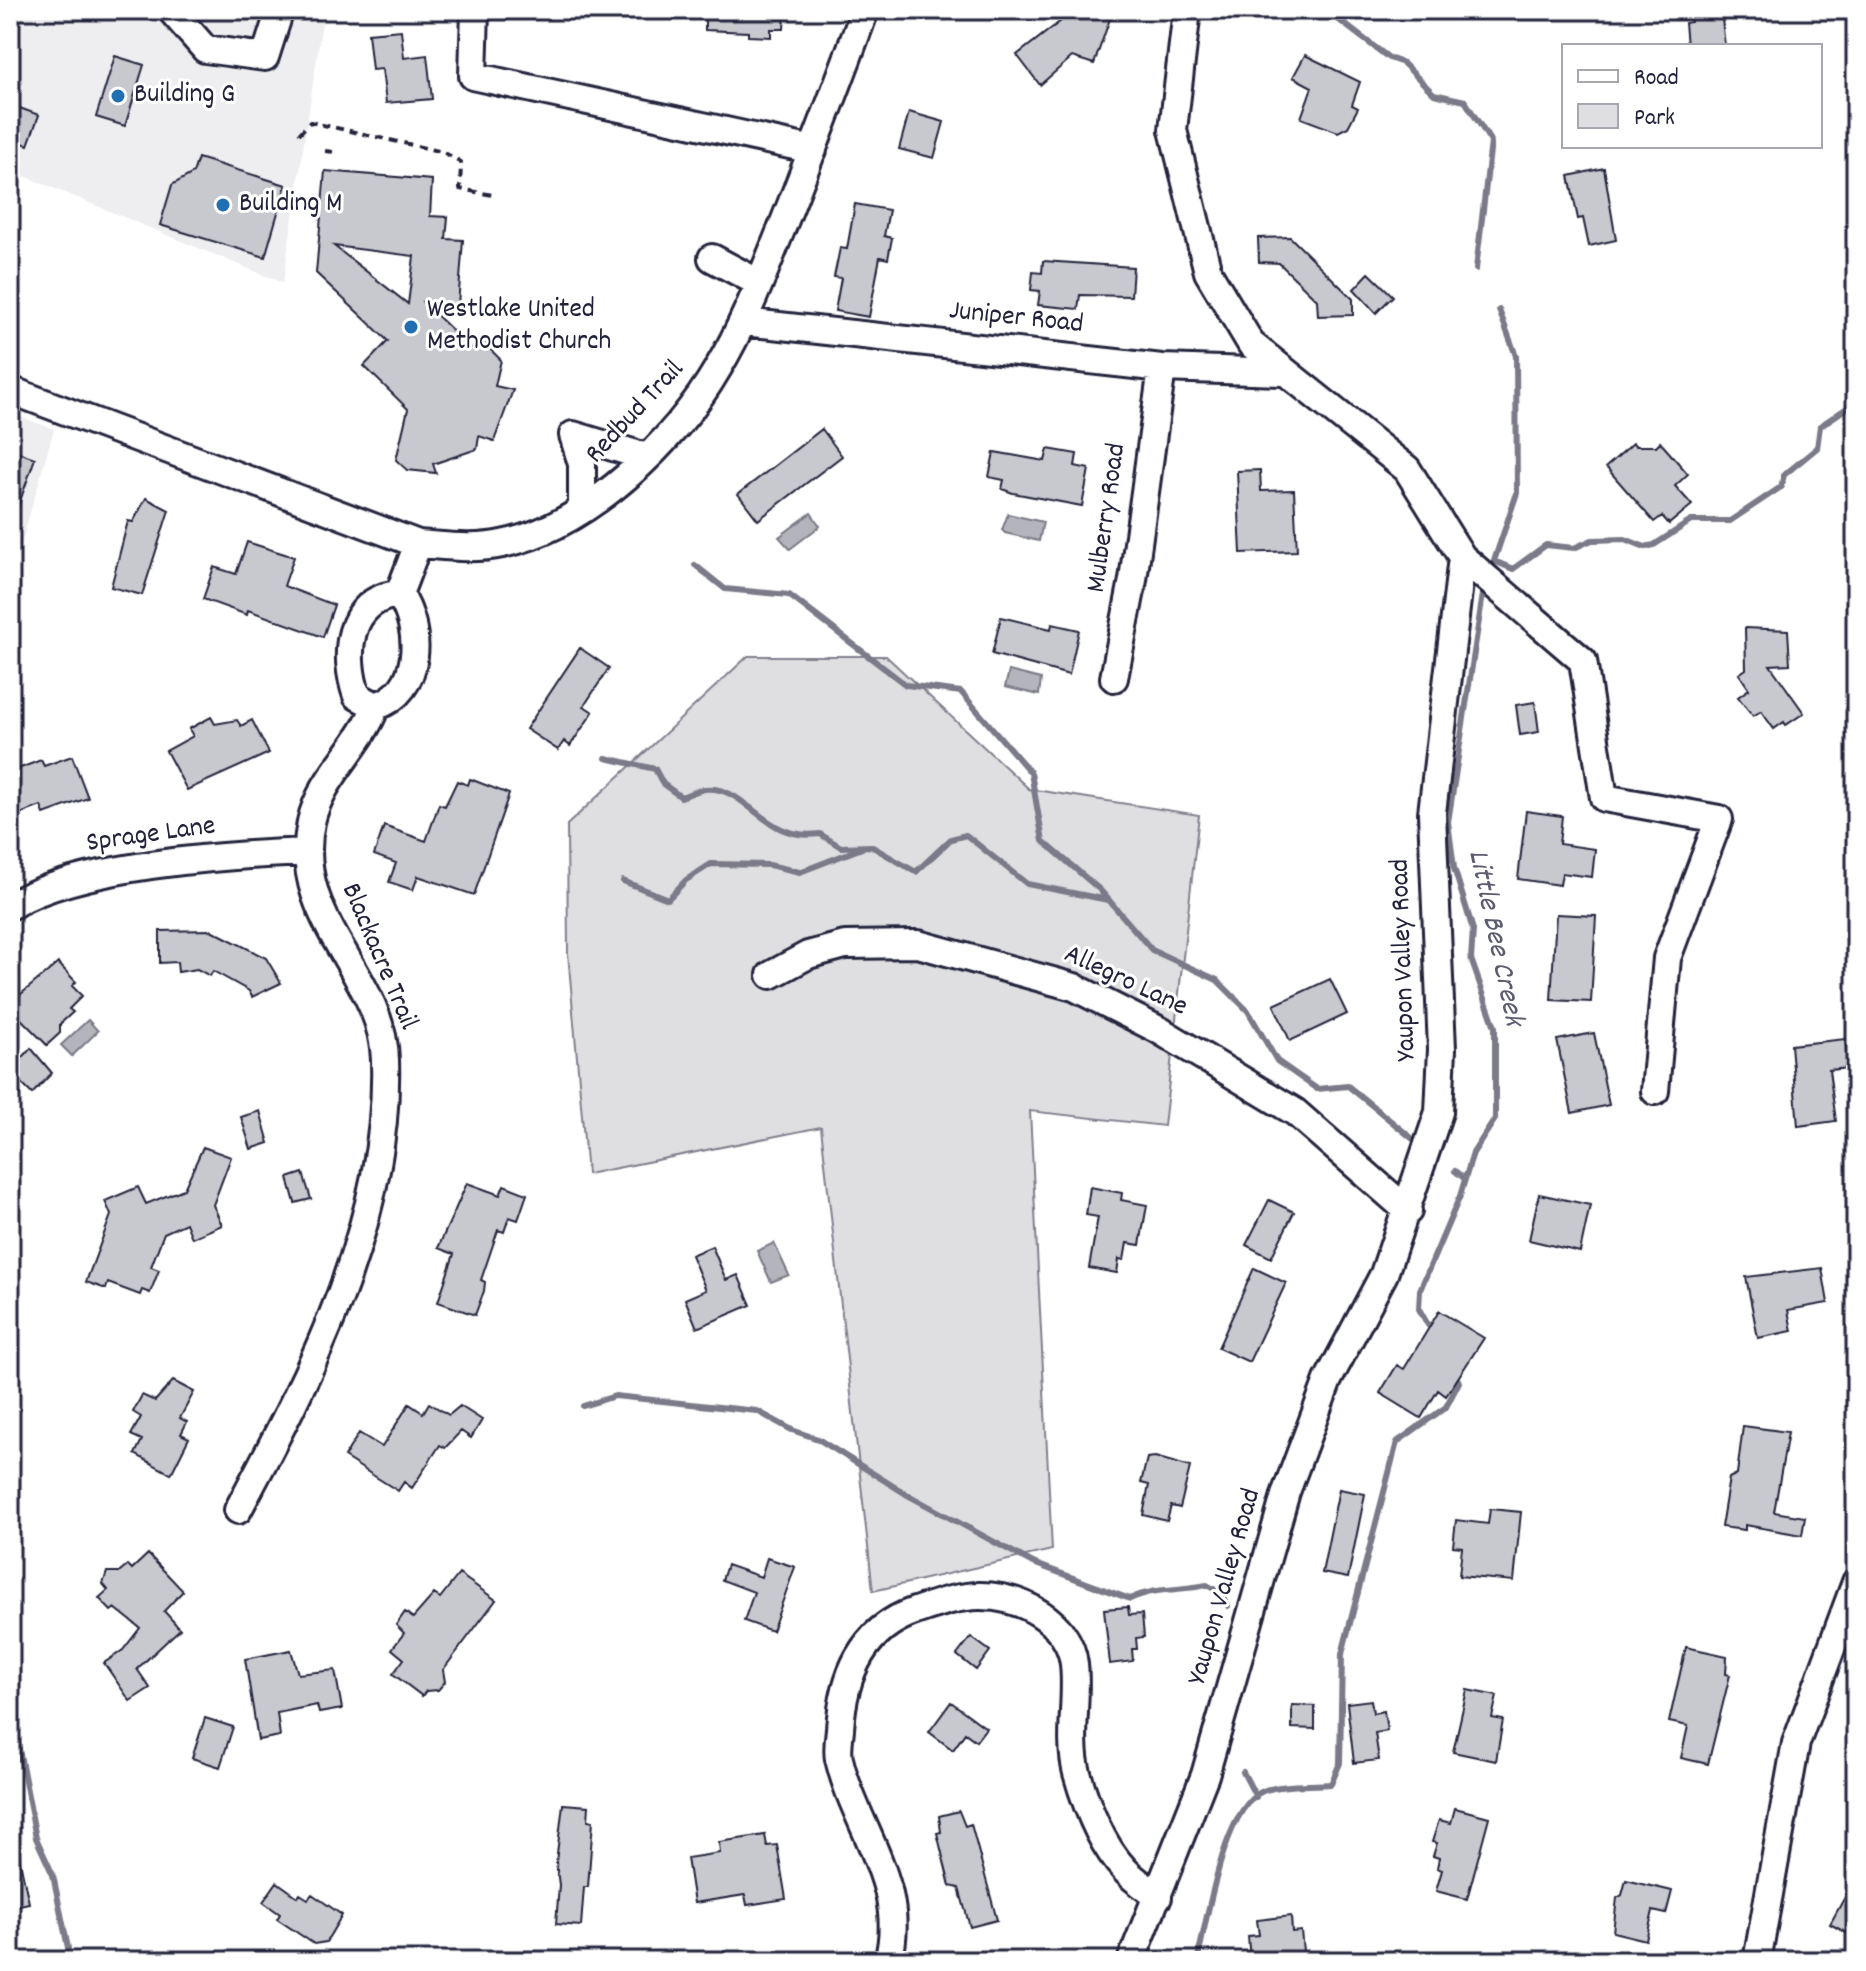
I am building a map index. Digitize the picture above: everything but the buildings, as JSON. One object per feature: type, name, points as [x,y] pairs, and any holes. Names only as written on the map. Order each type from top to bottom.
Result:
[{"type":"street","points":[[171,10],[205,49],[265,57],[280,10]]},
{"type":"street","points":[[475,10],[473,76],[813,150]]},
{"type":"street","name":"Redbud Trail","points":[[10,390],[418,544],[465,548],[503,544],[545,530],[582,509],[646,457],[683,417],[717,371],[744,322],[865,10]]},
{"type":"street","points":[[1187,10],[1173,130],[1208,272],[1251,344],[1282,372],[1407,469],[1462,557],[1583,661],[1604,798],[1719,819],[1667,958],[1655,1091]]},
{"type":"street","points":[[712,258],[759,283]]},
{"type":"street","name":"Juniper Road","points":[[744,322],[1162,368],[1282,372]]},
{"type":"street","name":"Mulberry Road","points":[[1114,678],[1133,580],[1162,368]]},
{"type":"street","points":[[582,509],[582,464],[573,435],[646,457]]},
{"type":"street","points":[[376,706],[357,696],[347,656],[353,632],[367,606],[380,596],[399,594],[418,544]]},
{"type":"street","name":"Yaupon Valley Road","points":[[1131,1961],[1205,1775],[1286,1492],[1328,1380],[1384,1274],[1408,1211],[1439,1112],[1442,1049],[1432,813],[1462,557]]},
{"type":"street","name":"Blackacre Trail","points":[[238,1510],[338,1304],[371,1203],[385,1121],[385,1056],[376,1019],[325,921],[307,852],[311,820],[342,758],[360,740],[376,706],[387,703],[405,687],[413,666],[412,624],[399,594]]},
{"type":"street","name":"Sprage Lane","points":[[10,906],[33,891],[75,880],[191,861],[307,852]]},
{"type":"street","name":"Allegro Lane","points":[[771,975],[808,955],[845,945],[918,944],[1074,987],[1159,1030],[1295,1112],[1408,1211]]},
{"type":"street","points":[[1757,1961],[1796,1743],[1856,1582]]},
{"type":"street","points":[[888,1961],[892,1947],[891,1909],[881,1860],[849,1791],[838,1756],[842,1690],[862,1649],[900,1616],[944,1601],[981,1596],[1013,1603],[1046,1616],[1067,1637],[1074,1663],[1076,1770],[1096,1822],[1124,1870],[1158,1897]]},
{"type":"path","points":[[299,134],[310,122],[443,152],[461,162],[460,189],[493,195]]},
{"type":"path","points":[[325,151],[334,152]]},
{"type":"shaded area","points":[[10,10],[324,10],[283,283],[10,170]]},
{"type":"shaded area","points":[[10,413],[54,429],[13,573],[10,572]]},
{"type":"shaded area","points":[[811,513],[820,526],[790,549],[779,537]]},
{"type":"shaded area","points":[[1008,514],[1043,522],[1039,541],[1005,533],[1002,530]]},
{"type":"shaded area","points":[[1009,671],[1041,679],[1039,695],[1005,687]]},
{"type":"shaded area","points":[[88,1020],[98,1031],[72,1056],[61,1045]]},
{"type":"shaded area","points":[[774,1243],[789,1275],[771,1282],[757,1251]]},
{"type":"green space","points":[[748,656],[886,656],[1029,789],[1199,815],[1164,1126],[1030,1111],[1052,1550],[873,1591],[821,1127],[587,1174],[568,953],[567,825]]},
{"type":"waterway","name":"Little Bee Creek","points":[[1326,10],[1389,58],[1403,63],[1434,94],[1465,101],[1491,142],[1476,269]]},
{"type":"waterway","points":[[1499,310],[1516,356],[1517,493],[1494,561],[1513,569],[1546,545],[1574,548],[1592,540],[1625,539],[1645,547],[1654,545],[1691,521],[1730,521],[1781,487],[1784,475],[1817,448],[1820,426],[1856,402]]},
{"type":"waterway","points":[[695,565],[725,589],[789,595],[906,685],[961,692],[1031,773],[1043,841],[1100,890],[1152,950],[1217,980],[1248,1011],[1277,1061],[1317,1089],[1348,1086],[1413,1139]]},
{"type":"waterway","name":"Little Bee Creek","points":[[1428,1325],[1419,1309],[1420,1290],[1460,1196],[1473,1153],[1495,1119],[1495,1027],[1471,959],[1473,930],[1454,868],[1448,822],[1483,594]]},
{"type":"waterway","points":[[606,758],[655,769],[663,784],[681,797],[699,790],[720,790],[733,795],[784,830],[820,834],[841,847],[871,846],[916,872],[951,839],[966,835],[1027,884],[1108,900]]},
{"type":"waterway","points":[[623,881],[668,899],[686,880],[711,864],[769,865],[800,872],[862,848]]},
{"type":"waterway","points":[[1455,1171],[1465,1179]]},
{"type":"waterway","name":"Little Bee Creek","points":[[1197,1961],[1227,1842],[1249,1802],[1270,1789],[1331,1784],[1340,1763],[1342,1654],[1397,1442],[1446,1407],[1459,1382],[1454,1372]]},
{"type":"waterway","points":[[583,1406],[615,1396],[757,1411],[792,1430],[818,1439],[906,1494],[1033,1563],[1130,1599],[1148,1593],[1207,1585],[1222,1594],[1228,1606]]},
{"type":"waterway","points":[[10,1702],[36,1838],[53,1875],[68,1948]]},
{"type":"waterway","points":[[1243,1772],[1256,1797]]},
{"type":"place","name":"Building G","points":[[118,96]]},
{"type":"place","name":"Building M","points":[[223,205]]},
{"type":"place","name":"Westlake United Methodist Church","points":[[411,327]]}]
